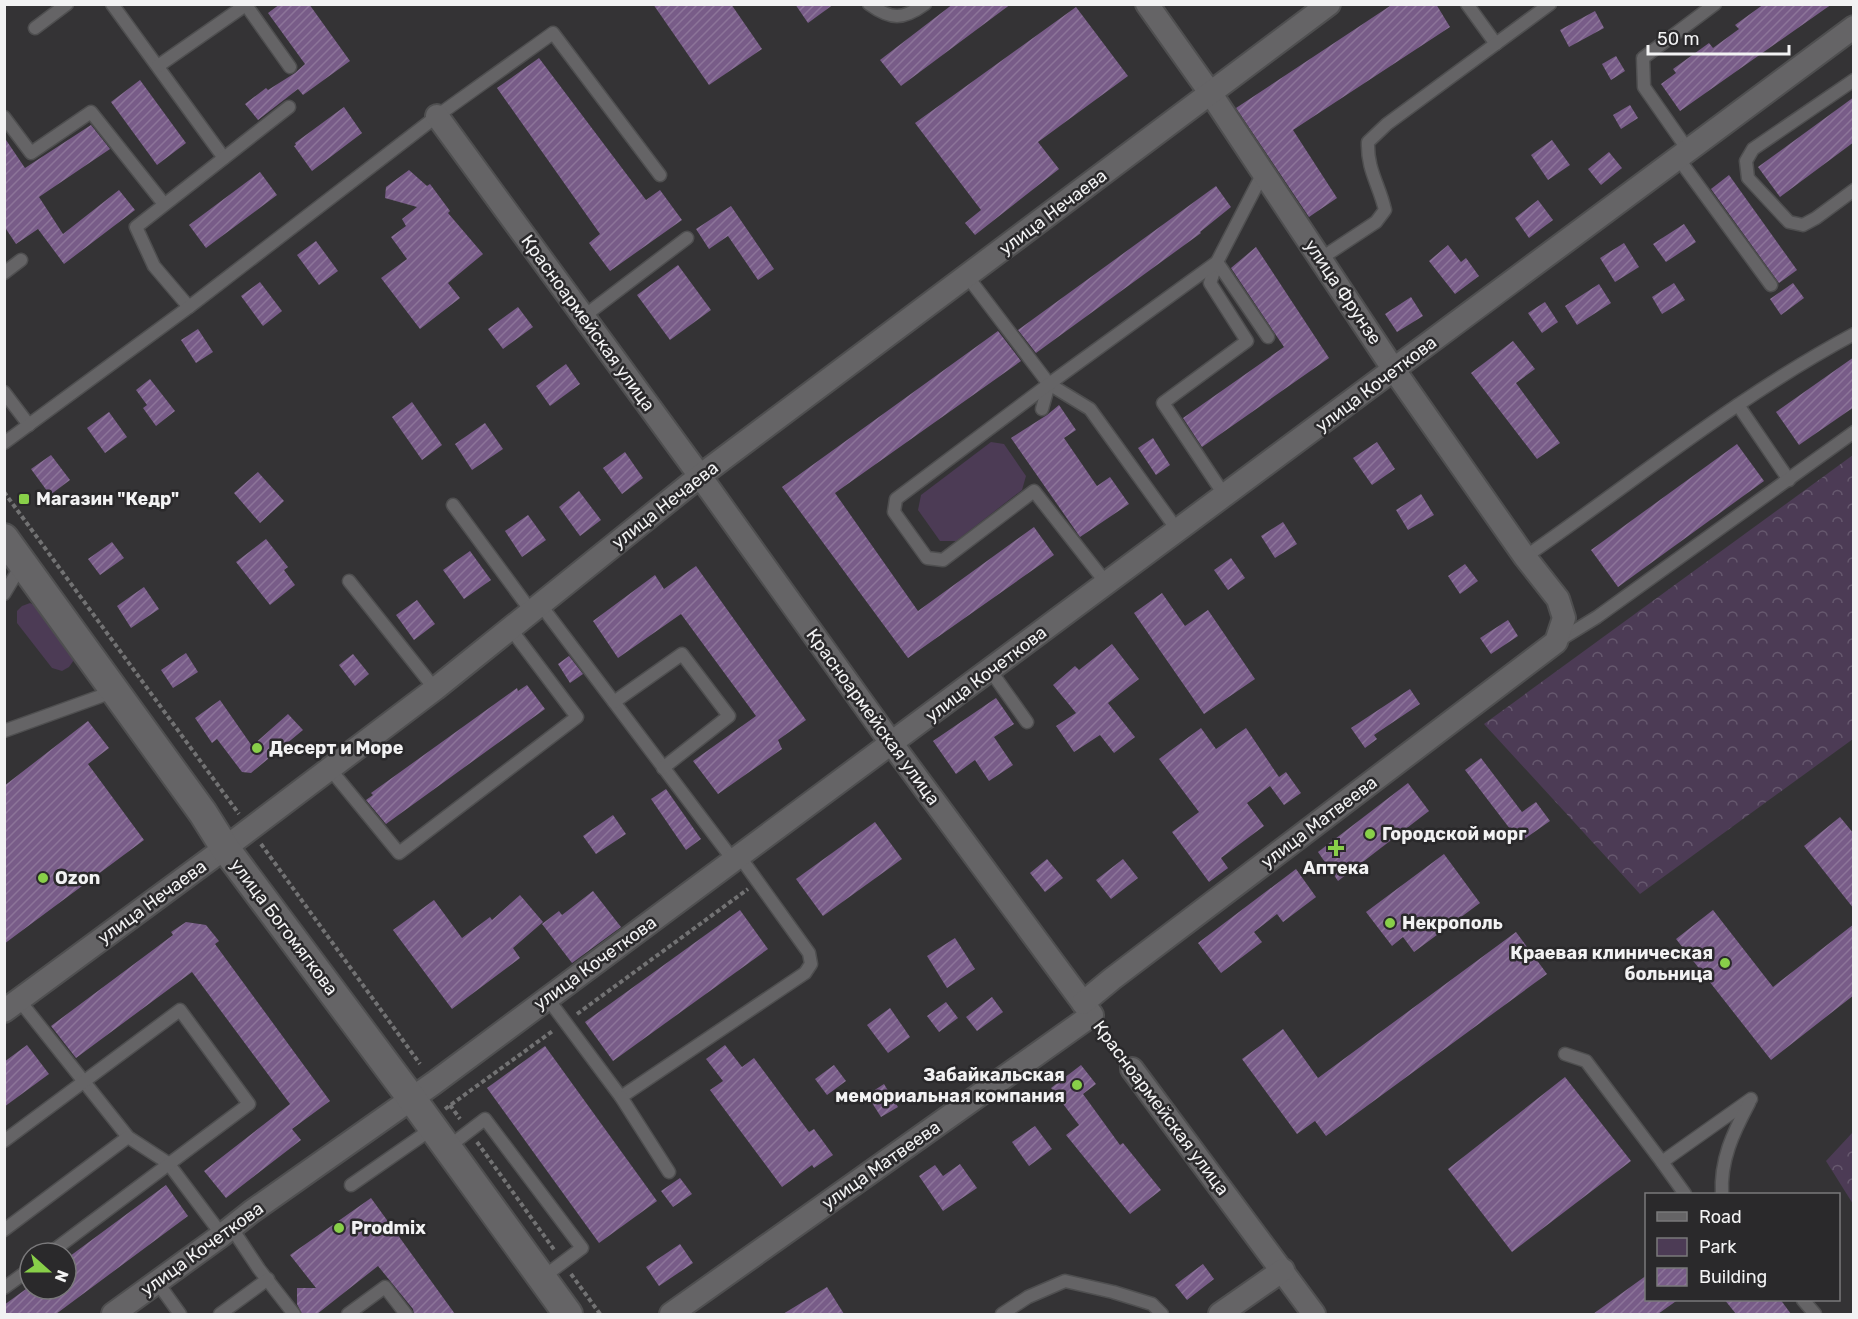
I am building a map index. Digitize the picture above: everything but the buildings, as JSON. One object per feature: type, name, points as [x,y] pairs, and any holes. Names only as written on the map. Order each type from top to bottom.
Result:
[{"type":"street","name":"улица Фрунзе","points":[[1147,4],[1211,94],[1394,370],[1525,557],[1558,598],[1564,618],[1556,642]]},
{"type":"street","name":"улица Нечаева","points":[[12,1006],[435,689],[700,476],[1211,94],[1318,8]]},
{"type":"street","name":"улица Кочеткова","points":[[113,1314],[548,999],[1854,27]]},
{"type":"street","name":"Красноармейская улица","points":[[437,116],[700,476],[891,744],[1087,1009]]},
{"type":"street","name":"улица Богомягкова","points":[[4,538],[203,813],[225,848],[412,1099],[450,1136],[552,1270],[568,1314]]},
{"type":"street","name":"улица Матвеева","points":[[671,1314],[1087,1009],[1112,979],[1556,642]]},
{"type":"street","name":"Красноармейская улица","points":[[1132,1069],[1314,1314]]},
{"type":"street","points":[[1220,1314],[1283,1270]]},
{"type":"lane","points":[[35,28],[67,4]]},
{"type":"lane","points":[[112,4],[224,158]]},
{"type":"lane","points":[[869,4],[891,17],[916,11],[925,4]]},
{"type":"lane","points":[[1467,4],[1496,44]]},
{"type":"lane","points":[[1320,259],[1376,222],[1385,210],[1382,196],[1367,160],[1368,142],[1387,124],[1550,4]]},
{"type":"lane","points":[[1715,4],[1643,58],[1644,87],[1683,154],[1771,285]]},
{"type":"lane","points":[[158,66],[246,5],[290,67]]},
{"type":"lane","points":[[4,443],[189,307],[437,116],[553,33],[660,175]]},
{"type":"lane","points":[[1854,80],[1753,149],[1746,161],[1748,178],[1789,222],[1796,224],[1803,225],[1816,218],[1854,190]]},
{"type":"lane","points":[[189,307],[154,266],[136,227],[288,107]]},
{"type":"lane","points":[[4,117],[31,153],[92,112],[164,204]]},
{"type":"lane","points":[[1225,496],[1163,403],[1247,341],[1210,283],[1217,262],[1263,173]]},
{"type":"lane","points":[[583,316],[687,238]]},
{"type":"lane","points":[[4,273],[21,260]]},
{"type":"lane","points":[[1217,262],[1268,337]]},
{"type":"lane","points":[[1107,584],[1034,491],[943,560],[927,558],[894,513],[896,499],[1217,262]]},
{"type":"lane","points":[[967,276],[1049,384],[1090,409],[1178,531]]},
{"type":"lane","points":[[1525,557],[1723,414],[1821,351],[1854,334]]},
{"type":"lane","points":[[1042,409],[1049,384]]},
{"type":"lane","points":[[4,392],[29,425]]},
{"type":"lane","points":[[1738,405],[1789,480]]},
{"type":"lane","points":[[1556,642],[1597,617],[1854,432]]},
{"type":"lane","points":[[453,505],[614,702],[663,768],[758,882],[809,953],[811,964],[805,973],[621,1097]]},
{"type":"lane","points":[[4,594],[23,563]]},
{"type":"lane","points":[[350,581],[435,689]]},
{"type":"lane","points":[[330,769],[399,853],[577,717],[510,628]]},
{"type":"lane","points":[[614,702],[682,654],[729,716],[663,768]]},
{"type":"lane","points":[[990,670],[1027,722]]},
{"type":"lane","points":[[4,731],[115,691]]},
{"type":"lane","points":[[548,999],[621,1097],[669,1172]]},
{"type":"lane","points":[[12,1006],[84,1082],[128,1137],[168,1163],[268,1279],[294,1314]]},
{"type":"lane","points":[[4,1141],[180,1010],[249,1104],[66,1241]]},
{"type":"lane","points":[[1565,1054],[1586,1060],[1684,1193]]},
{"type":"lane","points":[[1662,1162],[1751,1099],[1732,1133],[1721,1176],[1722,1193]]},
{"type":"lane","points":[[351,1185],[485,1119],[582,1248],[552,1270]]},
{"type":"lane","points":[[4,1230],[128,1137]]},
{"type":"lane","points":[[4,1288],[18,1278]]},
{"type":"lane","points":[[220,1314],[268,1279]]},
{"type":"lane","points":[[1002,1314],[1028,1297],[1065,1281],[1152,1304],[1162,1314]]},
{"type":"lane","points":[[157,1282],[180,1314]]},
{"type":"lane","points":[[348,1314],[385,1287],[406,1314]]},
{"type":"lane","points":[[1805,1301],[1815,1314]]},
{"type":"path","points":[[4,492],[420,1064]]},
{"type":"path","points":[[600,1314],[552,1270],[450,1136],[450,1105],[758,882]]},
{"type":"path","name":"Красноармейская улица","points":[[1087,1009],[1132,1069]]},
{"type":"green space","points":[[991,442],[1004,444],[1026,476],[1022,490],[956,541],[940,541],[918,510],[921,495]]},
{"type":"green space","points":[[1853,455],[1853,739],[1640,894],[1484,724]]},
{"type":"green space","points":[[30,603],[40,608],[73,652],[74,660],[62,671],[52,668],[17,623],[17,611]]},
{"type":"green space","points":[[1853,1132],[1853,1204],[1826,1161]]},
{"type":"place","name":"Магазин \"Кедр\"","points":[[24,499]]},
{"type":"place","name":"Десерт и Море","points":[[257,748]]},
{"type":"place","name":"Городской морг","points":[[1370,834]]},
{"type":"place","name":"Аптека","points":[[1336,848]]},
{"type":"place","name":"Ozon","points":[[43,878]]},
{"type":"place","name":"Некрополь","points":[[1390,923]]},
{"type":"place","name":"Краевая клиническая больница","points":[[1725,963]]},
{"type":"place","name":"Забайкальская мемориальная компания","points":[[1077,1085]]},
{"type":"place","name":"Prodmix","points":[[339,1228]]}]
